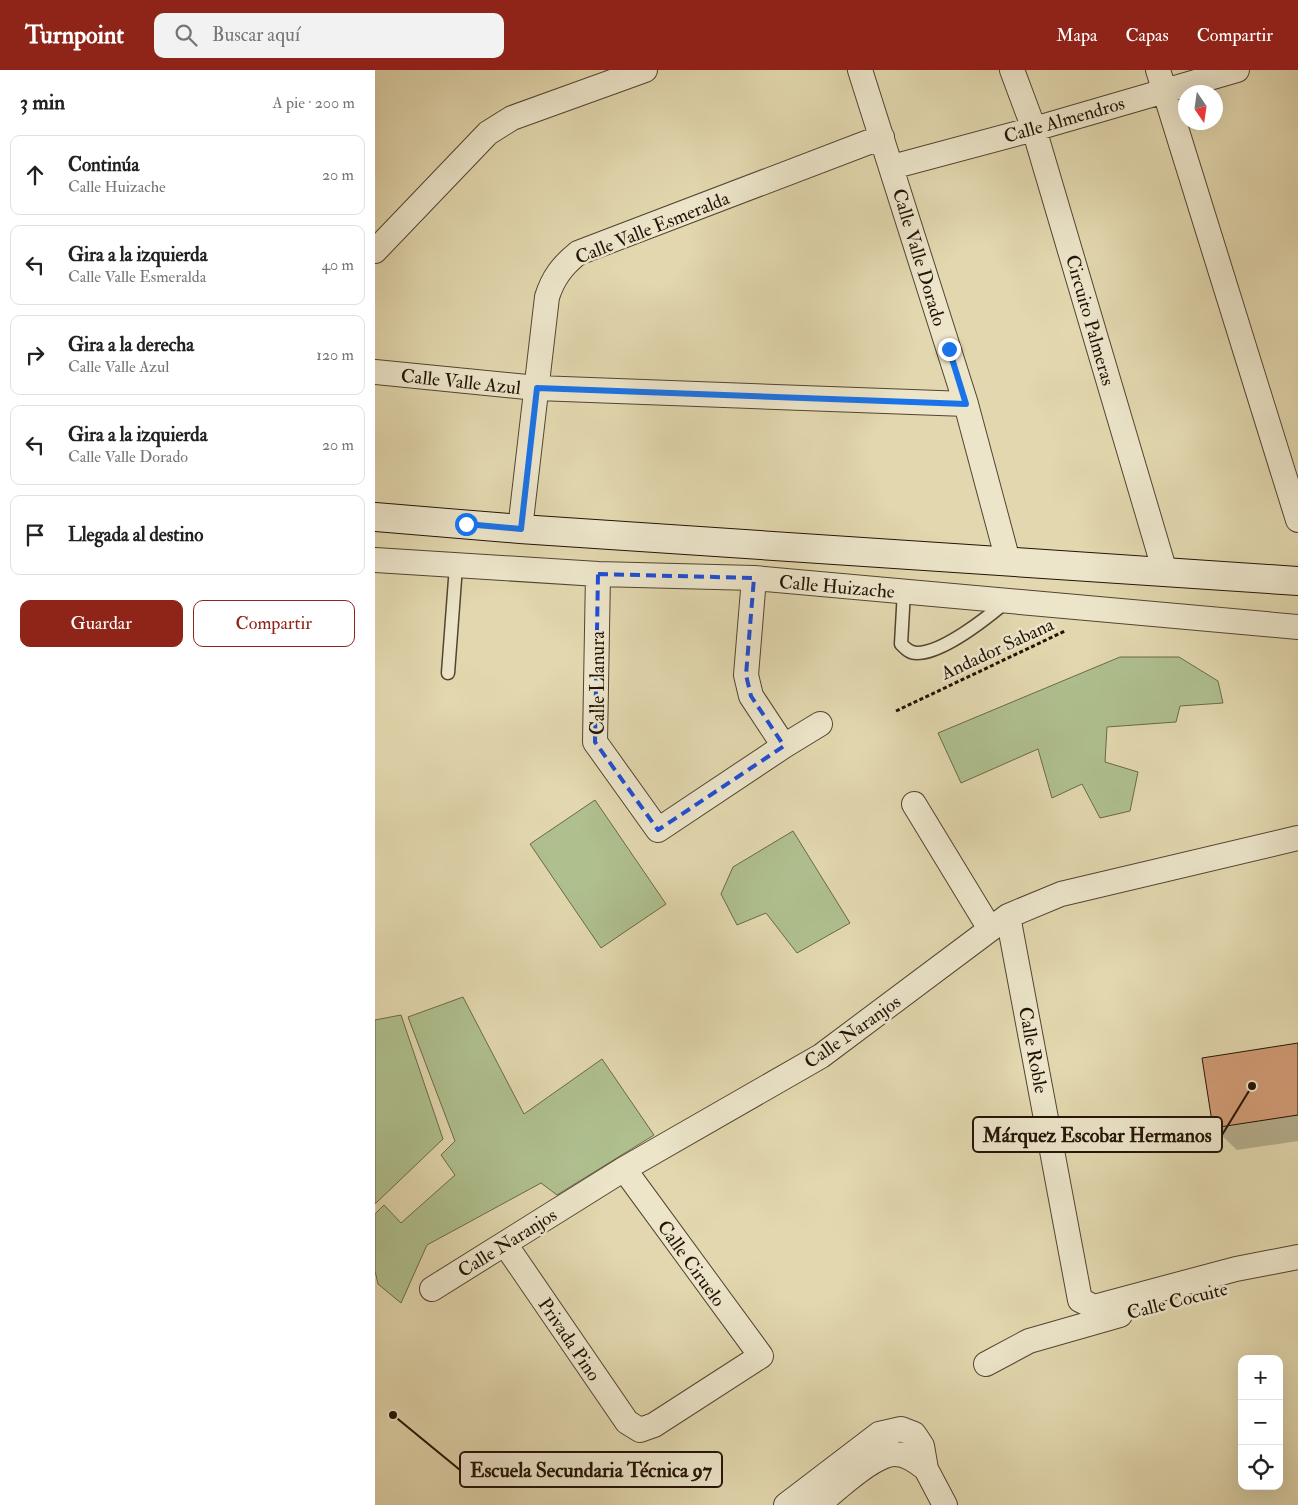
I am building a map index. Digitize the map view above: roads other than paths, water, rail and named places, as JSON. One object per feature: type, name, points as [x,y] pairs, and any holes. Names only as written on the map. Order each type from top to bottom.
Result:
[{"type":"main road","name":"Calle Huizache","points":[[375,517],[521,529],[1298,581]]},
{"type":"street","points":[[375,251],[488,133],[512,118],[645,70]]},
{"type":"street","name":"Calle Valle Dorado","points":[[860,70],[966,404],[1008,561]]},
{"type":"street","name":"Circuito Palmeras","points":[[1012,70],[1034,129],[1165,572]]},
{"type":"street","name":"Calle Almendros","points":[[891,167],[1034,129],[1162,80],[1237,70]]},
{"type":"street","points":[[1162,80],[1298,520]]},
{"type":"street","name":"Calle Valle Esmeralda","points":[[521,529],[547,297],[551,284],[558,272],[578,253],[882,137]]},
{"type":"street","name":"Calle Valle Azul","points":[[375,372],[537,388],[966,404]]},
{"type":"street","name":"Calle Huizache","points":[[375,561],[598,574],[754,578],[1298,628]]},
{"type":"street","name":"Calle Llanura","points":[[598,574],[595,742],[658,830],[784,746]]},
{"type":"street","points":[[754,578],[746,675],[751,696],[784,746],[820,724]]},
{"type":"street","points":[[914,804],[999,923]]},
{"type":"street","name":"Calle Naranjos","points":[[432,1289],[624,1169],[821,1056],[999,923],[1061,894],[1298,838]]},
{"type":"street","name":"Calle Roble","points":[[999,923],[1059,1184],[1080,1300],[1094,1307]]},
{"type":"street","name":"Calle Ciruelo","points":[[624,1169],[761,1356],[654,1425],[640,1430]]},
{"type":"street","name":"Calle Roble","points":[[1059,1184],[1055,1236],[1070,1328]]},
{"type":"street","name":"Privada Pino","points":[[505,1244],[627,1422],[640,1430]]},
{"type":"street","name":"Calle Cocuite","points":[[1094,1307],[1236,1269],[1289,1260]]},
{"type":"street","name":"Calle Cocuite","points":[[986,1364],[1029,1341],[1070,1328],[1239,1284],[1289,1260]]},
{"type":"street","points":[[785,1505],[879,1434],[901,1429],[914,1434],[922,1446],[926,1469],[945,1505]]},
{"type":"street","points":[[818,1505],[876,1460],[895,1454],[912,1458],[926,1469]]},
{"type":"lane","points":[[449,673],[456,566]]},
{"type":"lane","points":[[904,591],[901,644],[907,651],[916,654],[928,651],[982,623],[1008,600]]},
{"type":"place","name":"Márquez Escobar Hermanos","points":[[1252,1086]]},
{"type":"place","name":"Escuela Secundaria Técnica 97","points":[[393,1415]]}]
